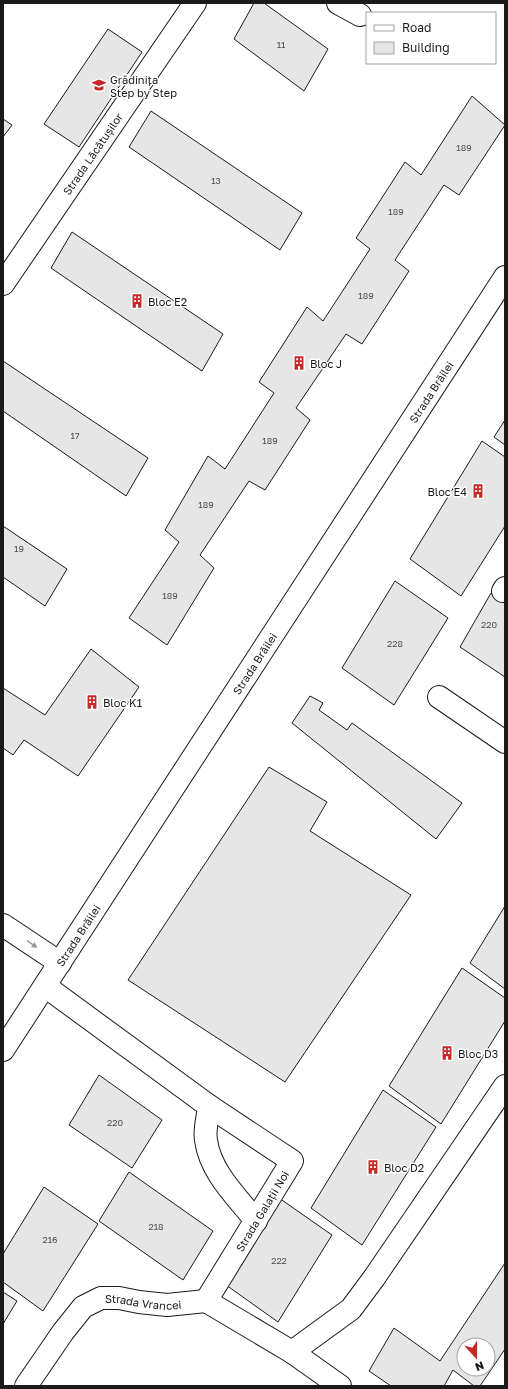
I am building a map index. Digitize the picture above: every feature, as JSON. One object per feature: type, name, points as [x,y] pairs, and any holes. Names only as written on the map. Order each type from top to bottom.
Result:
[{"type":"street","name":"Strada Lăcătușilor","points":[[3,284],[195,3]]},
{"type":"street","points":[[338,3],[360,15]]},
{"type":"street","name":"Strada Brăilei","points":[[3,1050],[505,277]]},
{"type":"street","points":[[439,697],[505,742]]},
{"type":"street","points":[[3,925],[60,963]]},
{"type":"street","name":"Strada Galații Noi","points":[[45,986],[209,1106],[292,1161],[206,1301]]},
{"type":"street","points":[[292,1352],[351,1309],[374,1278],[505,1086]]},
{"type":"street","points":[[209,1106],[206,1139],[210,1157],[224,1182],[256,1221]]},
{"type":"street","name":"Strada Vrancei","points":[[26,1386],[63,1332],[83,1307],[101,1298],[119,1298],[138,1302],[167,1305],[206,1301]]},
{"type":"street","points":[[206,1301],[292,1352],[340,1386]]},
{"type":"building","points":[[254,3],[264,3],[328,49],[304,91],[234,39]]},
{"type":"building","points":[[108,29],[142,52],[79,147],[44,124]]},
{"type":"building","name":"Bloc J","points":[[472,96],[505,125],[459,195],[444,185],[395,260],[409,271],[362,344],[346,334],[296,408],[310,420],[265,490],[249,481],[200,555],[214,568],[167,645],[129,618],[179,542],[165,530],[208,456],[225,469],[274,393],[259,382],[307,307],[323,321],[370,249],[356,238],[405,162],[421,175]]},
{"type":"building","points":[[151,111],[302,213],[280,250],[129,147]]},
{"type":"building","points":[[3,119],[12,125],[3,137]]},
{"type":"building","name":"Bloc E2","points":[[72,232],[223,334],[202,371],[51,268]]},
{"type":"building","points":[[3,361],[148,458],[126,496],[3,411]]},
{"type":"building","points":[[505,420],[505,445],[494,437]]},
{"type":"building","name":"Bloc E4","points":[[482,441],[505,457],[505,526],[461,596],[410,559]]},
{"type":"building","points":[[3,526],[67,569],[45,606],[3,577]]},
{"type":"building","points":[[395,581],[448,618],[394,705],[342,668]]},
{"type":"building","points":[[491,593],[505,602],[505,677],[460,647]]},
{"type":"building","name":"Bloc K1","points":[[91,649],[139,687],[78,776],[24,740],[13,755],[3,748],[3,688],[45,715]]},
{"type":"building","points":[[310,696],[323,703],[319,710],[347,730],[352,723],[462,803],[436,839],[292,723]]},
{"type":"building","points":[[269,767],[327,802],[310,831],[411,895],[285,1082],[128,980]]},
{"type":"building","points":[[505,906],[505,989],[470,963]]},
{"type":"building","name":"Bloc D3","points":[[462,968],[505,998],[505,1021],[441,1124],[389,1086]]},
{"type":"building","points":[[99,1075],[162,1120],[132,1168],[69,1125]]},
{"type":"building","name":"Bloc D2","points":[[383,1090],[436,1127],[362,1245],[311,1208]]},
{"type":"building","points":[[129,1172],[213,1231],[183,1280],[99,1221]]},
{"type":"building","points":[[44,1187],[98,1224],[43,1311],[3,1282],[3,1254]]},
{"type":"building","points":[[279,1198],[332,1235],[278,1322],[226,1285]]},
{"type":"building","points":[[505,1263],[505,1349],[496,1362],[496,1337],[456,1337],[456,1372],[453,1370],[444,1386],[391,1386],[369,1371],[394,1328],[440,1361]]},
{"type":"building","points":[[3,1292],[17,1301],[3,1324]]},
{"type":"building","points":[[462,1377],[486,1377],[480,1386],[474,1386]]},
{"type":"place","name":"Grădinița Step by Step","points":[[99,85]]},
{"type":"place","name":"Bloc E2","points":[[137,301]]},
{"type":"place","name":"Bloc J","points":[[299,363]]},
{"type":"place","name":"Bloc E4","points":[[478,491]]},
{"type":"place","name":"Bloc K1","points":[[92,702]]},
{"type":"place","name":"Bloc D3","points":[[447,1053]]},
{"type":"place","name":"Bloc D2","points":[[373,1167]]}]
